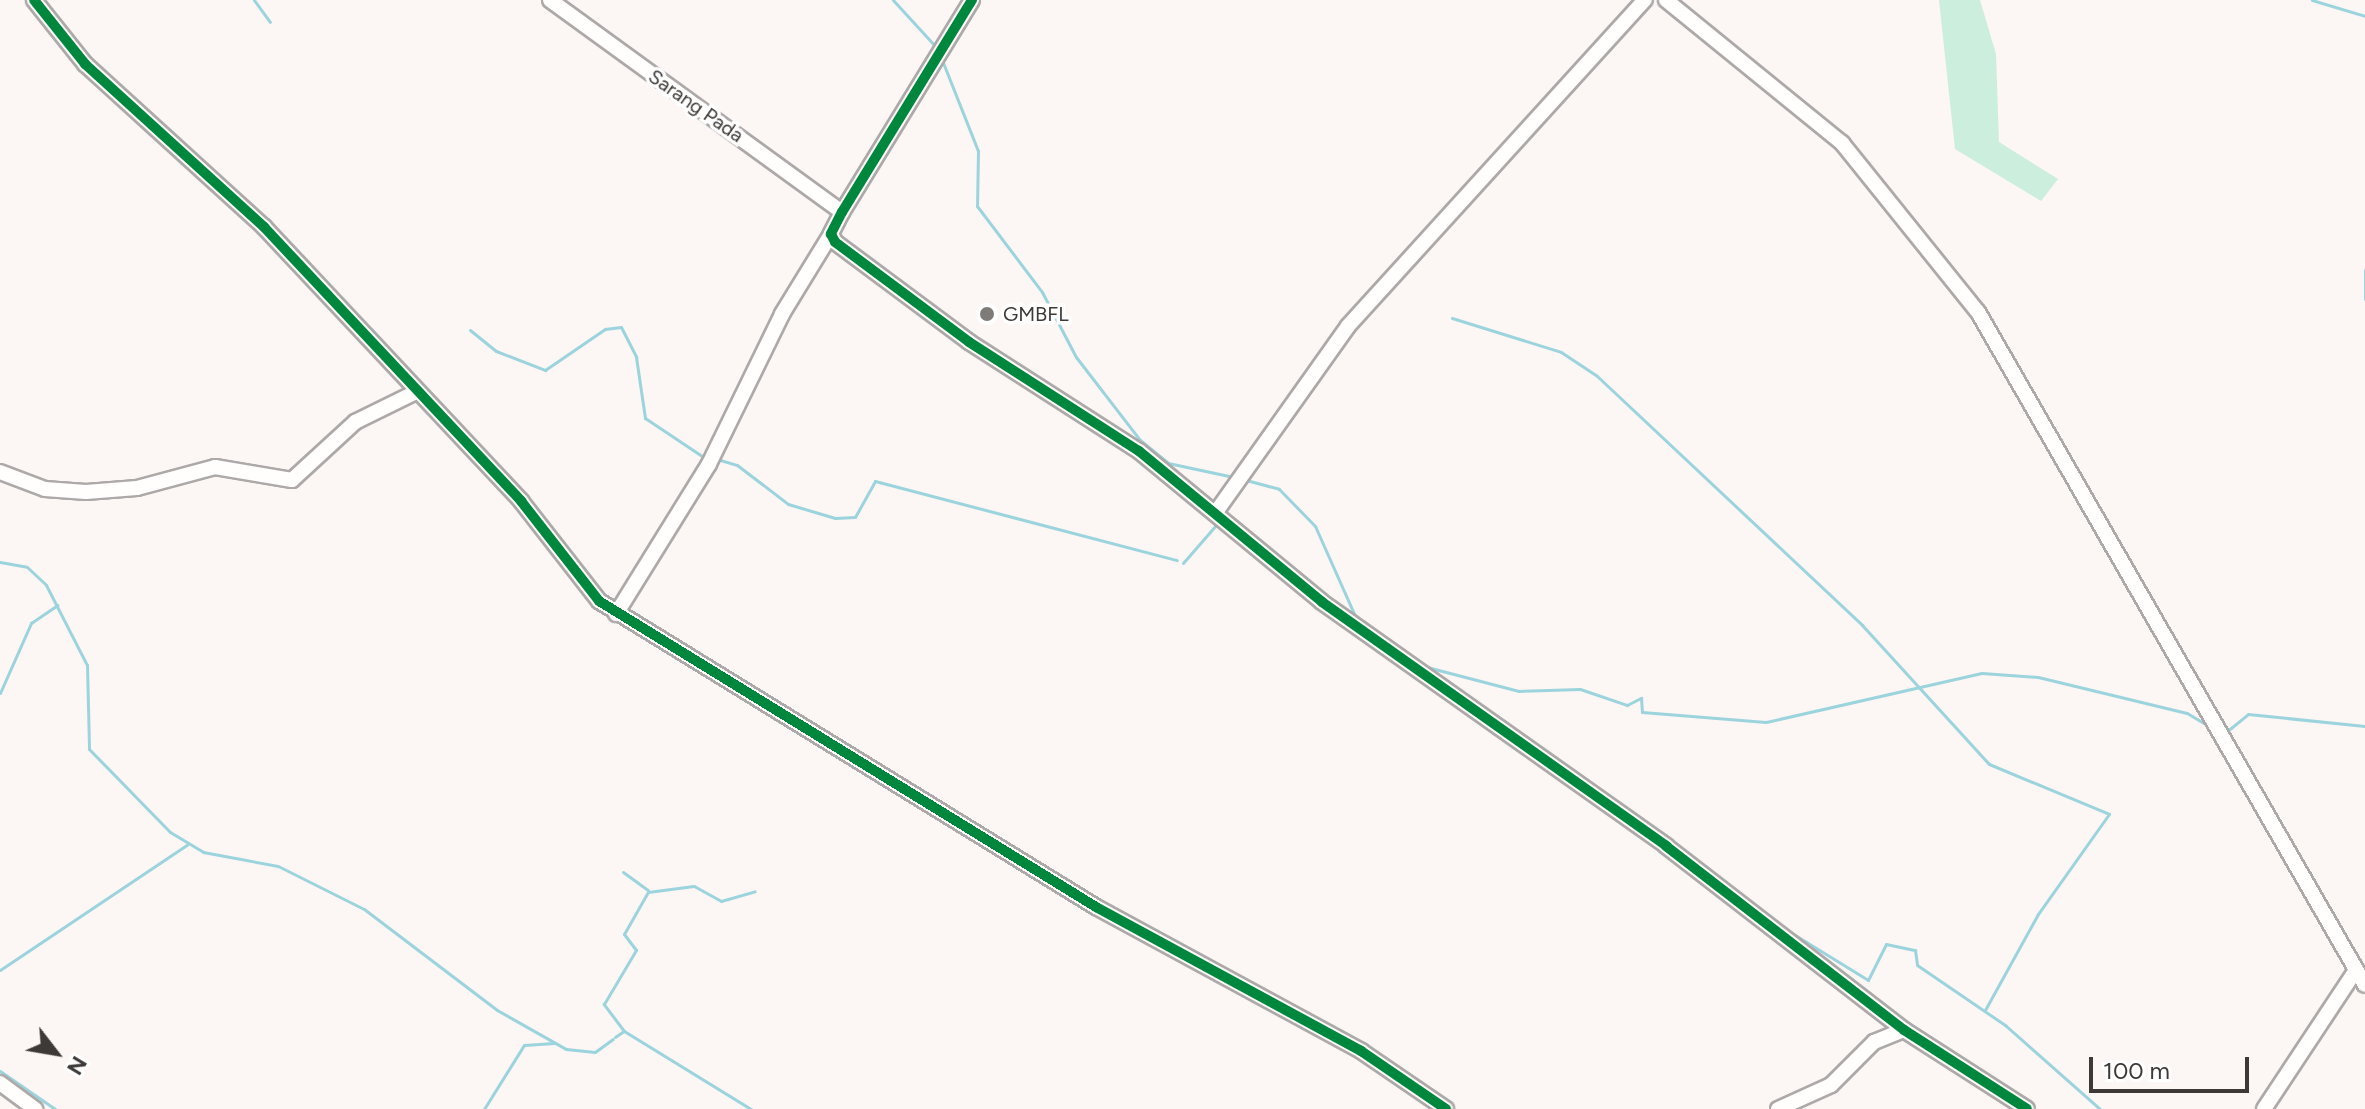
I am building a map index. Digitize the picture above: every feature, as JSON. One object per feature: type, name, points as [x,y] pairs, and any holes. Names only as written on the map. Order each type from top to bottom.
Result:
[{"type":"street","points":[[34,0],[85,64],[264,227],[521,501],[572,572],[616,614],[1096,907],[1361,1051],[1446,1109]]},
{"type":"street","name":"Sarang Pada","points":[[550,0],[842,212]]},
{"type":"street","points":[[616,614],[703,476],[782,314],[972,0]]},
{"type":"street","points":[[1216,512],[1348,326],[1645,0]]},
{"type":"street","points":[[1666,0],[1842,143],[1978,312],[2365,985]]},
{"type":"street","points":[[831,234],[962,337],[1139,451],[1322,602],[1666,846],[1904,1030],[2027,1109]]},
{"type":"street","points":[[0,472],[45,489],[86,492],[137,488],[215,467],[292,480],[355,422],[416,392]]},
{"type":"street","points":[[2264,1109],[2356,970]]},
{"type":"street","points":[[1778,1109],[1831,1085],[1874,1042],[1904,1030]]},
{"type":"street","points":[[0,1083],[35,1109]]},
{"type":"green space","points":[[1939,0],[1980,0],[1996,54],[1999,142],[2058,179],[2041,201],[1955,149]]},
{"type":"waterway","points":[[254,0],[270,22]]},
{"type":"waterway","points":[[893,0],[936,47]]},
{"type":"waterway","points":[[2312,0],[2365,16]]},
{"type":"waterway","points":[[942,60],[978,151],[977,206],[1042,292],[1076,357],[1140,440],[1168,463],[1234,477]]},
{"type":"waterway","points":[[2365,270],[2365,299]]},
{"type":"waterway","points":[[1452,318],[1561,352],[1597,376],[1862,625],[1989,764],[2109,814],[2038,914],[1985,1010]]},
{"type":"waterway","points":[[470,330],[496,351],[545,370],[605,329],[621,327],[636,357],[645,418],[705,458]]},
{"type":"waterway","points":[[717,459],[737,465],[788,504],[835,518],[855,517],[875,481],[1177,560]]},
{"type":"waterway","points":[[1246,480],[1279,489],[1315,526],[1356,618]]},
{"type":"waterway","points":[[1183,563],[1216,525],[1225,530]]},
{"type":"waterway","points":[[1240,543],[1273,570]]},
{"type":"waterway","points":[[0,562],[27,567],[46,585],[87,665],[89,749],[170,832],[203,852],[278,866],[364,909],[497,1010],[566,1049],[595,1052],[613,1039]]},
{"type":"waterway","points":[[1294,588],[1352,630]]},
{"type":"waterway","points":[[0,693],[31,623],[58,605]]},
{"type":"waterway","points":[[1369,627],[1411,657]]},
{"type":"waterway","points":[[1423,666],[1519,691],[1580,689],[1627,705],[1641,698],[1642,712],[1766,722],[1982,673],[2038,677],[2187,713],[2212,728]]},
{"type":"waterway","points":[[2226,732],[2248,714],[2365,726]]},
{"type":"waterway","points":[[0,970],[187,845]]},
{"type":"waterway","points":[[623,872],[648,890]]},
{"type":"waterway","points":[[624,1031],[604,1004],[636,950],[624,934],[648,892],[694,886],[721,901],[755,891]]},
{"type":"waterway","points":[[1782,927],[1868,980],[1886,944],[1915,950],[1917,965],[2005,1025],[2100,1109]]},
{"type":"waterway","points":[[615,1037],[624,1031],[751,1109]]},
{"type":"waterway","points":[[484,1109],[524,1045],[554,1043]]},
{"type":"waterway","points":[[0,1071],[55,1109]]},
{"type":"waterway","points":[[0,1093],[23,1109]]},
{"type":"cycle path","points":[[34,0],[85,64],[264,227],[521,501],[599,601],[1096,907],[1361,1051],[1446,1109]]},
{"type":"cycle path","points":[[972,0],[842,212],[831,234],[835,242],[969,342],[1139,451],[1322,602],[1666,846],[1904,1030],[2027,1109]]},
{"type":"place","name":"GMBFL","points":[[987,314]]}]
